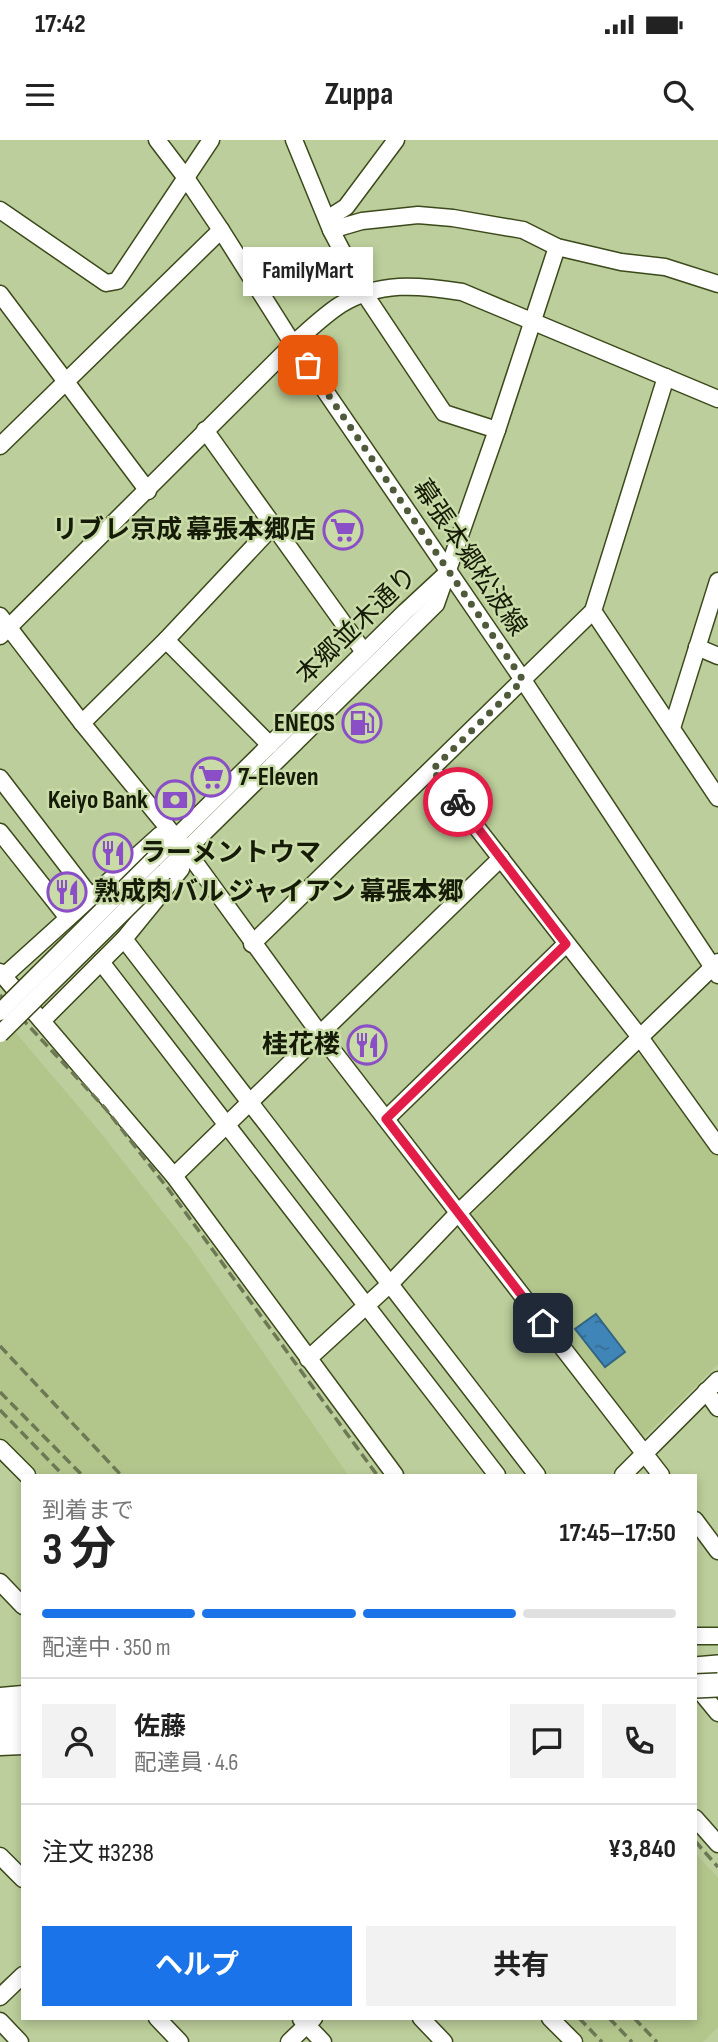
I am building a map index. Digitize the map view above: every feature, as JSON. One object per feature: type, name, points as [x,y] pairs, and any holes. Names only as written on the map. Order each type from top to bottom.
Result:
[{"type":"highway","points":[[697,1669],[718,1667]]},
{"type":"highway","points":[[697,1688],[710,1703]]},
{"type":"highway","points":[[0,1711],[21,1709]]},
{"type":"highway","points":[[0,1730],[21,1729]]},
{"type":"street","name":"幕張本郷松波線","points":[[156,140],[221,230],[293,344],[716,968]]},
{"type":"street","points":[[0,210],[106,283],[117,281],[183,174],[211,140]]},
{"type":"street","points":[[294,140],[329,225],[364,293],[444,413],[497,430]]},
{"type":"street","points":[[329,225],[346,207],[396,140]]},
{"type":"street","points":[[329,225],[418,215],[453,218],[523,230],[557,247],[621,262],[665,267],[716,278]]},
{"type":"street","points":[[0,446],[221,230]]},
{"type":"street","points":[[448,572],[557,247]]},
{"type":"street","points":[[660,1474],[320,1034],[181,844],[3,627],[148,491],[205,430],[293,344],[338,306],[364,293],[419,286],[462,292],[533,324],[718,399]]},
{"type":"street","points":[[0,294],[148,491]]},
{"type":"street","points":[[253,944],[593,611],[666,377]]},
{"type":"street","points":[[205,430],[364,652]]},
{"type":"street","points":[[82,723],[166,640],[274,526]]},
{"type":"street","name":"本郷並木通り","points":[[181,844],[270,745],[448,572]]},
{"type":"street","name":"本郷並木通り","points":[[159,866],[436,604],[448,572]]},
{"type":"street","points":[[672,728],[718,581]]},
{"type":"street","points":[[593,611],[718,798]]},
{"type":"street","points":[[166,640],[270,745]]},
{"type":"street","points":[[696,647],[718,656]]},
{"type":"street","points":[[432,770],[639,1036],[718,1146]]},
{"type":"street","points":[[0,778],[91,897]]},
{"type":"street","points":[[0,832],[68,918]]},
{"type":"street","points":[[181,844],[160,835],[2,974],[174,1176],[394,1474]]},
{"type":"street","points":[[42,1021],[124,939],[181,869],[181,844]]},
{"type":"street","points":[[174,1176],[501,858]]},
{"type":"street","points":[[0,1012],[159,866]]},
{"type":"street","points":[[0,1034],[159,866]]},
{"type":"street","points":[[124,939],[536,1474]]},
{"type":"street","points":[[386,1119],[566,944]]},
{"type":"street","points":[[101,962],[496,1474]]},
{"type":"street","points":[[308,1359],[391,1283],[458,1213],[639,1036],[716,968]]},
{"type":"street","points":[[624,1474],[712,1385]]},
{"type":"street","points":[[712,1385],[718,1408]]},
{"type":"street","points":[[0,1448],[26,1474]]},
{"type":"street","points":[[705,1527],[718,1551]]},
{"type":"street","points":[[0,1583],[21,1604]]},
{"type":"street","points":[[697,1636],[718,1636]]},
{"type":"street","points":[[0,1696],[21,1694]]},
{"type":"street","points":[[0,1747],[21,1746]]},
{"type":"street","points":[[697,1820],[718,1844]]},
{"type":"street","points":[[0,1856],[21,1877]]},
{"type":"street","points":[[0,1997],[21,1977]]},
{"type":"street","points":[[159,2020],[180,2042]]},
{"type":"street","points":[[289,2042],[307,2020],[323,2042]]},
{"type":"street","points":[[423,2020],[444,2042]]},
{"type":"street","points":[[552,2020],[574,2042]]},
{"type":"street","points":[[0,2021],[20,2042]]},
{"type":"shaded area","points":[[0,1014],[100,1132],[191,1248],[347,1474],[34,1474],[0,1439]]},
{"type":"shaded area","points":[[635,1054],[645,1056],[718,1156],[718,1364],[645,1436],[636,1435],[473,1223],[473,1213]]},
{"type":"shaded area","points":[[697,1855],[718,1878],[718,2027],[703,2042],[583,2042],[562,2020],[697,2020]]},
{"type":"water","points":[[596,1314],[625,1352],[605,1367],[575,1329]]},
{"type":"railway","points":[[0,995],[105,1108],[169,1190],[376,1474]]},
{"type":"railway","points":[[0,1346],[120,1474]]},
{"type":"railway","points":[[0,1392],[81,1474]]},
{"type":"railway","points":[[0,1410],[62,1474]]},
{"type":"railway","points":[[697,1843],[718,1867]]},
{"type":"railway","points":[[581,2020],[602,2042]]},
{"type":"railway","points":[[611,2020],[632,2042]]},
{"type":"railway","points":[[636,2020],[657,2042]]},
{"type":"way so far","points":[[308,365],[523,680],[432,770],[458,802]]},
{"type":"place","name":"FamilyMart","points":[[308,365]]},
{"type":"place","name":"リブレ京成 幕張本郷店","points":[[343,530]]},
{"type":"place","name":"ENEOS","points":[[362,723]]},
{"type":"place","name":"7-Eleven","points":[[211,777]]},
{"type":"place","name":"Keiyo Bank","points":[[175,800]]},
{"type":"place","name":"ラーメントウマ","points":[[113,853]]},
{"type":"place","name":"熟成肉バル ジャイアン 幕張本郷","points":[[67,892]]},
{"type":"place","name":"桂花楼","points":[[367,1045]]},
{"type":"route","points":[[458,802],[566,944],[386,1119],[543,1323]]}]
